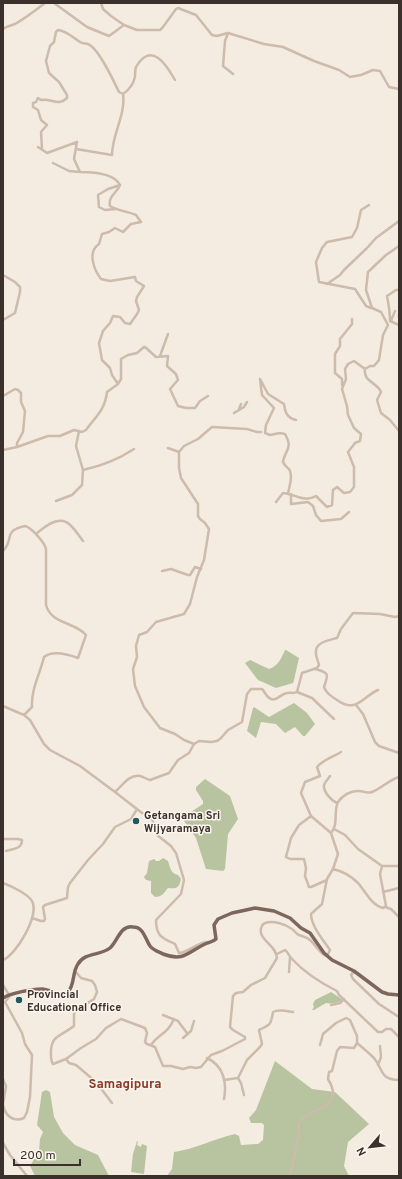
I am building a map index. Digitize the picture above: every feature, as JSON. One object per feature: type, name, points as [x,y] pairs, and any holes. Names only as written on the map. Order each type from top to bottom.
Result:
[{"type":"main road","points":[[3,998],[8,995],[42,989],[61,995],[64,994],[70,989],[76,966],[81,960],[86,956],[107,950],[113,945],[121,932],[130,927],[134,926],[140,930],[154,950],[174,957],[183,956],[216,939],[214,925],[218,919],[232,913],[255,908],[268,909],[288,917],[301,928],[310,933],[327,956],[344,968],[354,971],[382,992],[399,995]]},
{"type":"street","points":[[3,29],[23,19],[45,3]]},
{"type":"street","points":[[54,3],[87,27],[109,36],[124,25]]},
{"type":"street","points":[[101,3],[103,9],[124,25],[137,30],[160,30],[178,8],[196,15],[212,35],[217,36],[228,33],[290,50],[339,70],[350,77],[361,75],[373,70],[380,71],[389,87],[399,89]]},
{"type":"street","points":[[42,149],[41,132],[47,126],[41,120],[38,110],[33,107],[33,103],[36,102],[38,98],[41,100],[47,99],[58,103],[67,98],[67,95],[59,82],[49,73],[46,61],[50,46],[54,42],[56,32],[58,30],[68,34],[81,43],[88,44],[104,63],[118,92],[123,94]]},
{"type":"street","points":[[228,33],[225,41],[223,66],[233,74]]},
{"type":"street","points":[[123,94],[131,88],[135,77],[135,69],[147,55],[156,56],[166,64],[175,80]]},
{"type":"street","points":[[76,149],[112,155],[112,146],[123,110],[123,94]]},
{"type":"street","points":[[38,147],[47,152],[77,142],[74,159],[80,172]]},
{"type":"street","points":[[53,163],[69,172],[97,173],[116,178],[120,185]]},
{"type":"street","points":[[118,208],[105,210],[99,207],[98,195],[108,189],[120,185]]},
{"type":"street","points":[[118,384],[112,375],[110,368],[102,360],[99,343],[100,337],[113,316],[120,317],[125,323],[130,324],[139,310],[136,301],[144,286],[136,281],[135,276],[118,280],[103,280],[96,273],[93,252],[99,244],[102,234],[115,228],[123,232],[131,224],[141,222],[136,215],[112,207],[109,203],[110,199],[119,189],[120,185]]},
{"type":"street","points":[[369,205],[361,210],[352,237],[327,242],[322,248],[316,262],[318,280],[319,282],[341,287],[350,287],[355,290],[366,306],[381,312],[388,325]]},
{"type":"street","points":[[327,284],[340,275],[376,238],[399,221]]},
{"type":"street","points":[[372,308],[366,290],[368,272],[386,255],[399,246]]},
{"type":"street","points":[[3,275],[15,282],[20,287],[20,292],[15,313],[3,320]]},
{"type":"street","points":[[390,321],[387,296],[396,290],[399,290]]},
{"type":"street","points":[[365,369],[370,366],[374,366],[379,360],[383,335],[395,311]]},
{"type":"street","points":[[398,314],[399,318]]},
{"type":"street","points":[[276,502],[283,493],[299,498],[311,499],[316,496],[327,507],[332,504],[333,490],[337,487],[344,493],[350,492],[354,487],[354,467],[348,452],[355,443],[360,441],[361,434],[354,428],[348,415],[342,387],[342,379],[335,373],[335,354],[340,346],[340,339],[352,324],[352,320]]},
{"type":"street","points":[[390,321],[399,325]]},
{"type":"street","points":[[160,357],[168,334]]},
{"type":"street","points":[[3,450],[17,447],[48,436],[60,436],[74,430],[82,432],[86,430],[103,408],[106,402],[107,392],[118,384],[121,379],[120,363],[123,357],[137,353],[144,347],[148,349],[153,356],[168,356],[167,366],[176,374],[178,380],[170,389],[178,406],[195,408],[200,401],[208,396]]},
{"type":"street","points":[[342,387],[346,379],[345,369],[348,364],[354,361],[365,369]]},
{"type":"street","points":[[365,369],[364,372],[367,379],[377,385],[380,389],[381,392],[378,400],[381,413],[390,420],[399,431]]},
{"type":"street","points":[[296,420],[287,416],[284,404],[268,394],[260,380],[262,395],[274,408],[264,430],[270,435],[280,433],[285,434],[288,440],[288,450],[283,462],[290,471],[291,504],[308,502],[313,506],[316,515],[321,521],[341,520],[349,512]]},
{"type":"street","points":[[3,396],[15,389],[18,390],[25,411],[25,424],[23,432],[17,443],[17,447]]},
{"type":"street","points":[[234,413],[244,407],[247,402]]},
{"type":"street","points":[[239,410],[241,404]]},
{"type":"street","points":[[194,744],[160,728],[144,707],[135,686],[133,669],[137,657],[136,648],[139,635],[147,632],[156,622],[184,614],[190,604],[204,560],[209,529],[198,516],[198,504],[181,478],[179,468],[179,452],[184,446],[198,439],[212,427],[247,429],[261,432]]},
{"type":"street","points":[[56,501],[72,495],[82,485],[83,470],[76,446],[79,431]]},
{"type":"street","points":[[83,470],[96,467],[126,454],[134,448]]},
{"type":"street","points":[[168,448],[179,452]]},
{"type":"street","points":[[36,534],[44,527],[52,523],[63,521],[67,522],[71,526],[83,541]]},
{"type":"street","points":[[3,551],[7,546],[10,533],[17,527],[29,527],[36,534],[45,545],[46,549],[47,610],[58,620],[73,625],[86,635],[78,658],[59,653],[49,654],[44,657],[41,671],[34,688],[32,708],[24,715]]},
{"type":"street","points":[[162,571],[171,569],[190,575],[195,567],[201,569]]},
{"type":"street","points":[[297,692],[302,673],[317,668],[319,664],[315,653],[317,647],[322,643],[337,638],[341,629],[353,612],[380,614],[395,617],[399,616]]},
{"type":"street","points":[[314,669],[324,671],[327,674],[324,687],[327,693],[342,704],[349,706],[356,705],[370,693],[378,690]]},
{"type":"street","points":[[115,792],[126,781],[134,777],[140,776],[150,780],[169,773],[178,760],[189,753],[194,744],[199,741],[217,741],[221,738],[228,730],[242,722],[247,694],[251,689],[262,689],[268,697],[272,699],[287,693],[292,694],[297,692],[312,698],[334,719]]},
{"type":"street","points":[[356,705],[363,714],[375,742],[379,746],[399,753]]},
{"type":"street","points":[[3,706],[24,715],[30,720],[44,744],[50,750],[86,770],[142,813],[152,816],[157,835],[171,846],[176,853],[184,880],[180,894],[156,920],[156,926],[160,936],[175,944],[180,953],[183,953],[201,942],[210,942]]},
{"type":"street","points":[[75,970],[81,978],[92,981],[95,985],[96,996],[94,999],[76,1010],[74,1014],[74,1026],[65,1033],[54,1038],[50,1049],[52,1063],[55,1064],[66,1059],[96,1039],[106,1028],[121,1019],[145,1028],[147,1033],[145,1042],[155,1047],[164,1066],[184,1069],[190,1067],[201,1067],[207,1058],[245,1039],[245,1037],[230,1026],[232,999],[236,993],[243,992],[251,985],[265,978],[276,961],[277,954],[261,934],[260,931],[262,925],[264,923],[273,922],[284,924],[299,935],[308,938],[323,955],[327,956],[330,950],[320,937],[312,922],[311,914],[322,904],[328,879],[338,854],[331,832],[311,816],[301,793],[301,789],[305,782],[320,776],[318,765],[326,759],[342,752]]},
{"type":"street","points":[[330,776],[324,784],[324,787],[331,800],[338,803]]},
{"type":"street","points":[[331,832],[334,829],[336,822],[336,809],[338,803],[348,793],[359,791],[368,793],[385,785],[391,779],[399,777]]},
{"type":"street","points":[[32,918],[44,921],[43,907],[45,905],[67,898],[68,887],[75,877],[103,844],[115,827],[131,819],[137,809]]},
{"type":"street","points":[[311,816],[299,825],[291,838],[286,857],[290,859],[304,859],[306,868],[305,876],[309,887],[315,886],[328,879]]},
{"type":"street","points":[[334,829],[345,835],[354,846],[382,866],[399,866]]},
{"type":"street","points":[[3,839],[22,840],[19,848],[6,851]]},
{"type":"street","points":[[382,866],[380,874],[385,907]]},
{"type":"street","points":[[333,869],[348,875],[356,881],[375,905],[391,909],[399,917]]},
{"type":"street","points":[[3,883],[32,900],[33,907],[32,918],[24,936],[14,951],[7,959],[3,960]]},
{"type":"street","points":[[383,892],[399,888]]},
{"type":"street","points":[[277,954],[285,950],[288,952],[290,957],[314,979],[337,992],[378,1032],[391,1029],[399,1037]]},
{"type":"street","points":[[289,972],[290,957]]},
{"type":"street","points":[[354,971],[351,975],[358,984],[379,1004],[399,1017]]},
{"type":"street","points":[[3,985],[9,997],[5,1003],[22,1033],[25,1044],[31,1052],[30,1097],[27,1112],[24,1118],[19,1120],[10,1117],[4,1111],[3,1104],[6,1086],[3,1079]]},
{"type":"street","points":[[331,1005],[340,1003],[344,999]]},
{"type":"street","points":[[238,1078],[247,1060],[260,1047],[262,1042],[259,1030],[266,1028],[271,1023],[273,1012],[284,1010],[293,1012]]},
{"type":"street","points":[[163,1015],[178,1021],[187,1033]]},
{"type":"street","points":[[289,1176],[298,1138],[299,1124],[302,1118],[325,1107],[332,1099],[333,1087],[328,1080],[329,1072],[332,1071],[337,1051],[340,1047],[354,1048],[357,1043],[357,1036],[350,1020],[346,1018],[336,1023],[323,1034],[320,1044]]},
{"type":"street","points":[[151,1045],[156,1037],[168,1030],[174,1019]]},
{"type":"street","points":[[183,1038],[191,1031],[194,1020]]},
{"type":"street","points":[[357,1043],[374,1058],[381,1072],[386,1077],[399,1080]]},
{"type":"street","points":[[378,1065],[381,1057],[380,1046]]},
{"type":"street","points":[[207,1058],[218,1065],[223,1074],[225,1092],[224,1099]]},
{"type":"street","points":[[66,1059],[76,1065],[96,1082],[112,1103]]},
{"type":"street","points":[[224,1080],[238,1078]]},
{"type":"street","points":[[238,1078],[244,1095]]},
{"type":"street","points":[[3,1143],[10,1155],[27,1176]]},
{"type":"green space","points":[[285,650],[299,658],[293,683],[276,688],[258,680],[245,663],[250,660],[269,669],[277,664]]},
{"type":"green space","points":[[294,703],[307,713],[315,724],[305,736],[303,736],[295,727],[285,733],[276,724],[261,722],[256,738],[247,731],[254,707],[269,717]]},
{"type":"green space","points":[[205,779],[230,796],[238,819],[228,834],[225,869],[223,871],[206,869],[196,838],[182,818],[203,804],[196,787]]},
{"type":"green space","points":[[163,858],[168,861],[172,872],[178,875],[181,879],[177,887],[168,888],[164,893],[155,897],[151,893],[151,881],[146,880],[144,877],[147,873],[149,861],[154,859],[159,861]]},
{"type":"green space","points":[[331,992],[343,1000],[334,1003],[326,1003],[312,1010],[315,1000]]},
{"type":"green space","points":[[275,1061],[312,1089],[335,1092],[369,1124],[348,1142],[344,1166],[349,1176],[167,1176],[172,1169],[174,1152],[189,1149],[235,1134],[239,1136],[241,1145],[258,1144],[263,1140],[264,1125],[262,1123],[251,1123],[249,1118],[256,1110]]},
{"type":"green space","points":[[46,1090],[50,1092],[54,1117],[63,1133],[75,1145],[98,1155],[109,1176],[35,1176],[30,1166],[39,1151],[40,1139],[43,1132],[37,1125],[42,1092]]},
{"type":"green space","points":[[137,1141],[137,1145],[141,1147],[142,1144],[147,1146],[144,1174],[131,1172],[133,1154]]},
{"type":"place","name":"Getangama Sri Wijyaramaya","points":[[136,821]]},
{"type":"place","name":"Provincial Educational Office","points":[[19,1000]]},
{"type":"district","name":"Samagipura","points":[[125,1083]]}]
